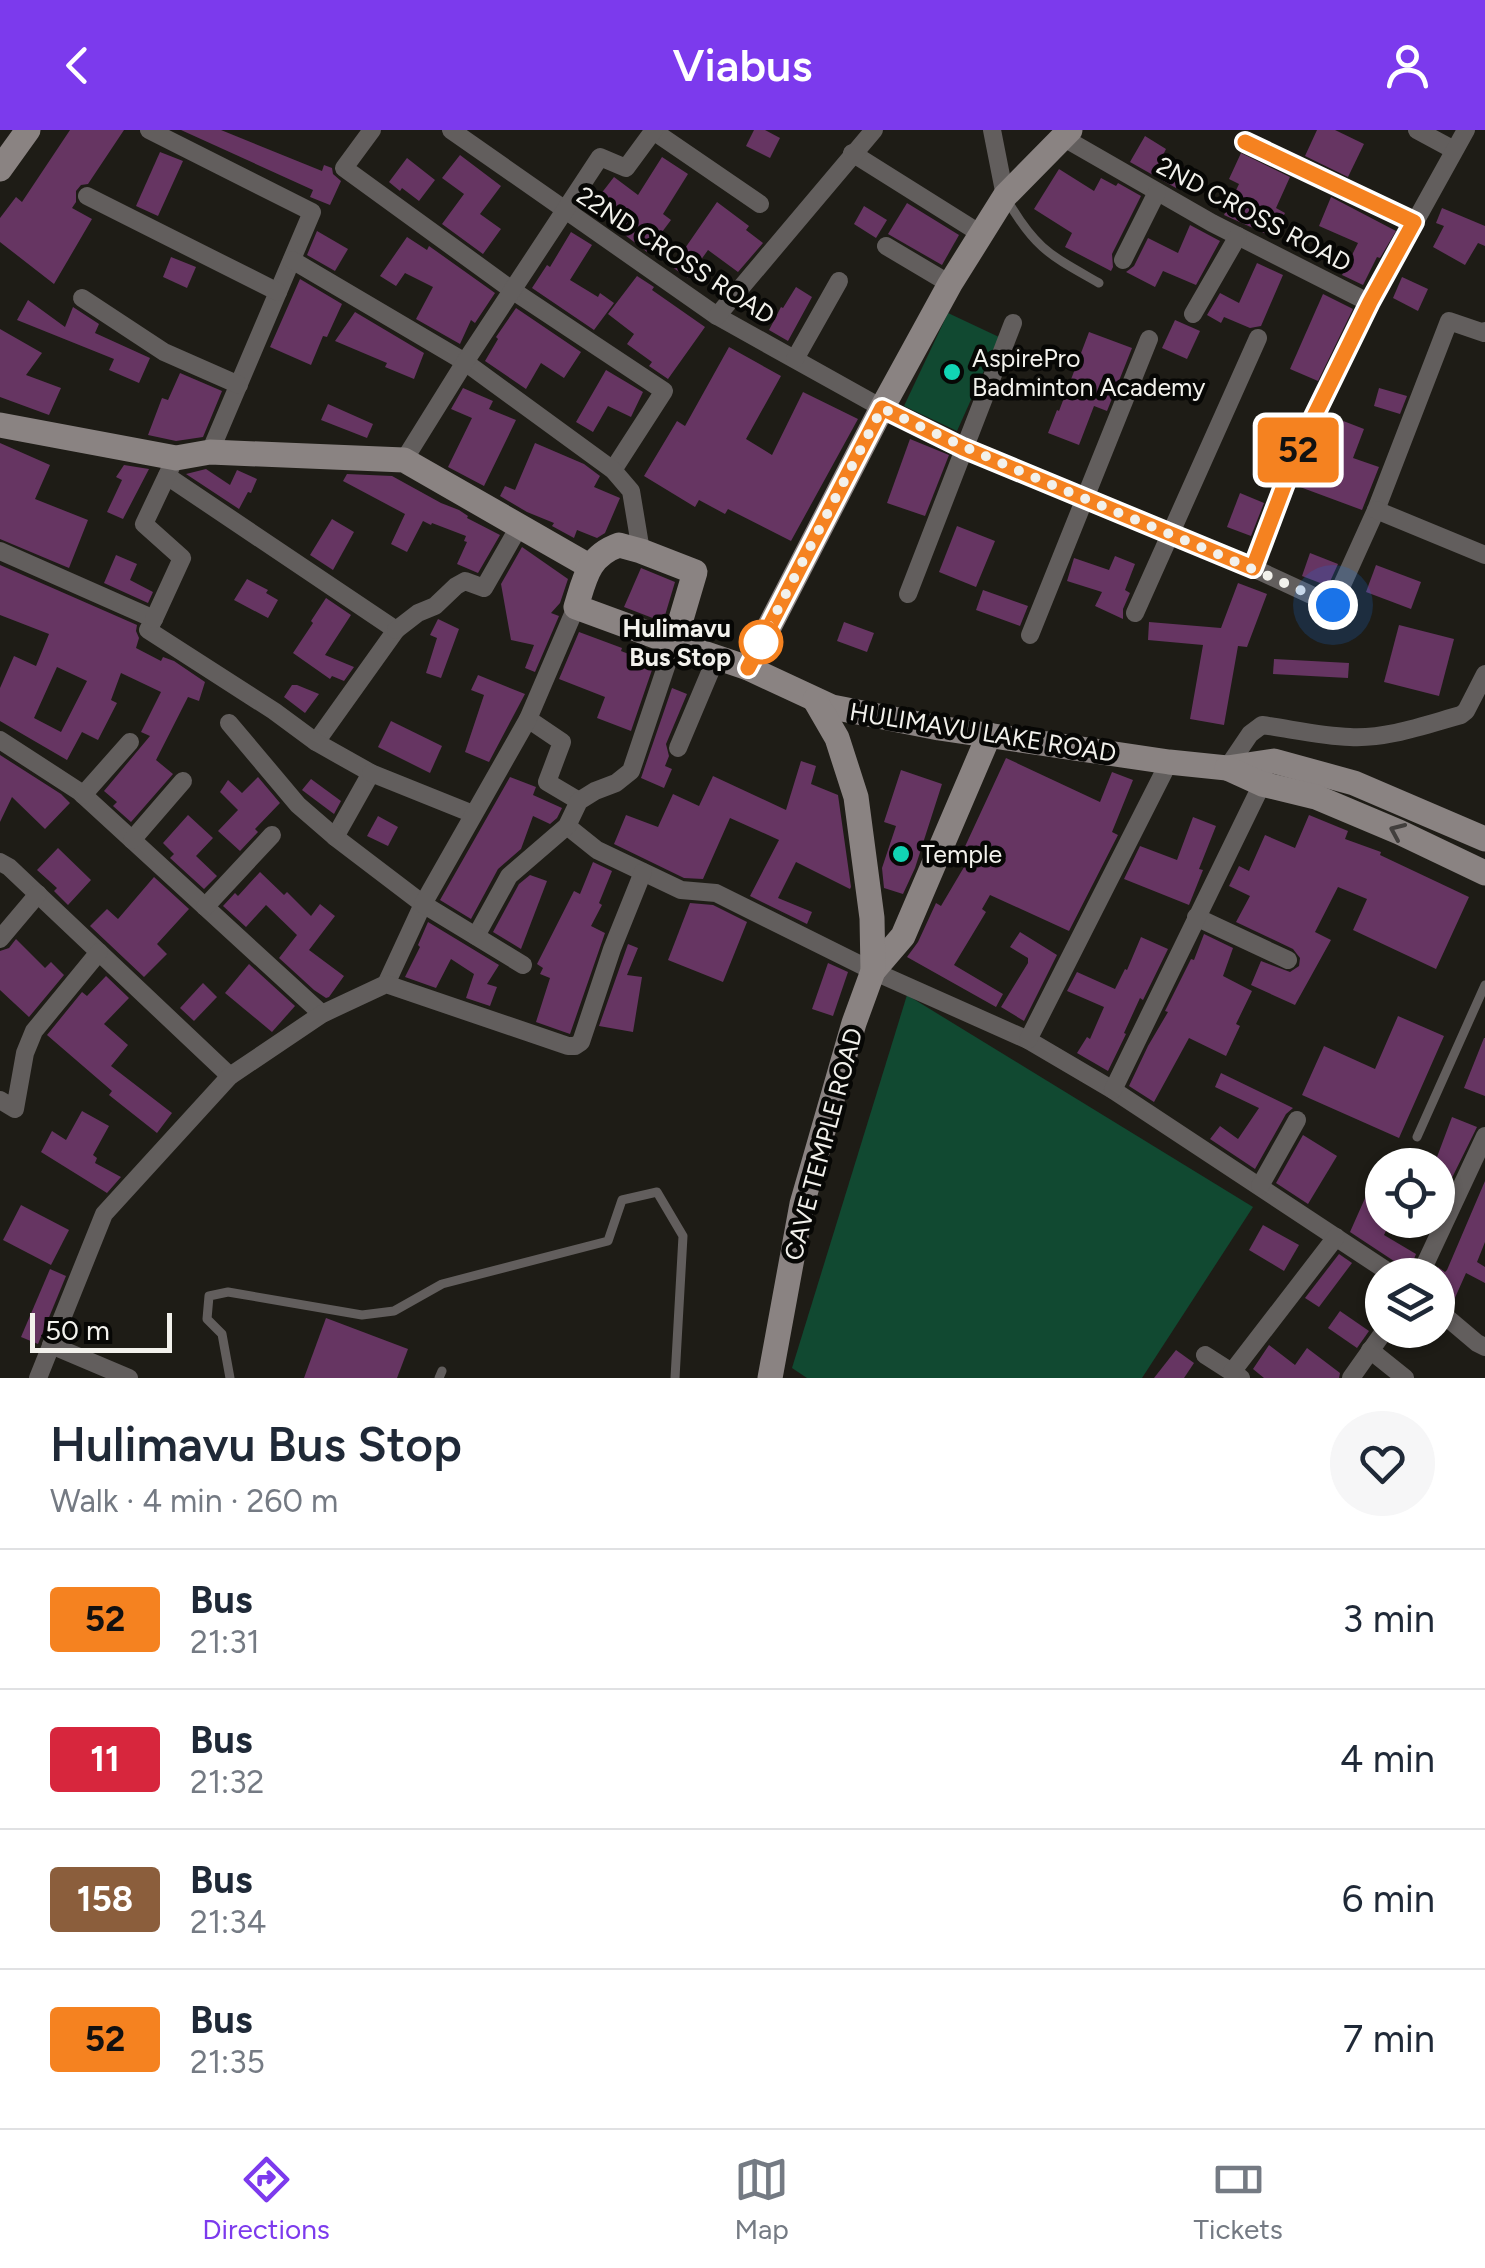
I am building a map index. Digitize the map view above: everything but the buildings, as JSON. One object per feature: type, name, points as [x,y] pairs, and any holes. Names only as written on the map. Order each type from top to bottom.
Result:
[{"type":"main road","points":[[0,169],[28,130]]},
{"type":"main road","points":[[748,668],[950,284],[1005,196],[1067,134]]},
{"type":"main road","points":[[0,426],[171,467],[210,452],[404,460],[589,566]]},
{"type":"main road","points":[[576,606],[589,566],[605,550],[618,545],[642,551],[695,572],[674,643]]},
{"type":"main road","name":"HULIMAVU LAKE ROAD","points":[[576,606],[748,668],[832,707],[939,728],[1170,762],[1227,768],[1274,761],[1354,783],[1485,839]]},
{"type":"main road","name":"CAVE TEMPLE ROAD","points":[[771,1377],[802,1204],[873,971],[872,918],[856,797],[837,738],[815,700]]},
{"type":"main road","name":"CAVE TEMPLE ROAD","points":[[873,971],[903,936],[989,735]]},
{"type":"main road","name":"HULIMAVU LAKE ROAD","points":[[1227,768],[1262,784],[1316,797],[1485,872]]},
{"type":"street","points":[[149,130],[312,212],[210,452]]},
{"type":"street","points":[[372,130],[344,168],[512,290],[664,391],[613,470]]},
{"type":"street","name":"22ND CROSS ROAD","points":[[451,130],[716,316],[882,408],[963,448],[1333,605],[1376,510]]},
{"type":"street","points":[[404,460],[600,157],[626,168],[653,130],[760,204]]},
{"type":"street","points":[[716,316],[874,130]]},
{"type":"street","points":[[992,130],[1005,196]]},
{"type":"street","points":[[1417,130],[1454,150]]},
{"type":"street","points":[[1253,568],[1298,449],[1370,302],[1466,130]]},
{"type":"street","name":"2ND CROSS ROAD","points":[[1067,134],[1157,192],[1370,302]]},
{"type":"street","points":[[1245,142],[1414,222]]},
{"type":"street","points":[[852,154],[981,234]]},
{"type":"street","points":[[1123,260],[1157,192]]},
{"type":"street","points":[[87,196],[278,292]]},
{"type":"street","points":[[1192,314],[1238,236]]},
{"type":"street","points":[[886,246],[950,284]]},
{"type":"street","points":[[292,260],[465,362],[613,470],[631,490],[642,551]]},
{"type":"street","points":[[794,360],[839,281]]},
{"type":"street","points":[[82,298],[164,352],[239,384]]},
{"type":"street","points":[[1485,331],[1450,321],[1376,510],[1485,555]]},
{"type":"street","points":[[908,594],[1013,324]]},
{"type":"street","points":[[1135,613],[1258,338]]},
{"type":"street","points":[[1030,635],[1149,339]]},
{"type":"street","points":[[396,630],[171,467],[144,524],[182,558],[148,630],[316,742],[371,772],[473,814]]},
{"type":"street","points":[[316,742],[396,630],[418,612],[435,606],[465,581],[484,588],[520,525]]},
{"type":"street","points":[[0,551],[154,619]]},
{"type":"street","points":[[38,1378],[104,1214],[230,1076],[322,1014],[386,984],[423,904],[528,719],[576,606]]},
{"type":"street","points":[[476,936],[509,876],[567,826],[579,800],[631,771],[674,643]]},
{"type":"street","points":[[678,748],[716,658]]},
{"type":"street","points":[[1227,768],[1250,734],[1262,726],[1349,737],[1372,736],[1461,715],[1485,674]]},
{"type":"street","points":[[528,719],[562,742],[547,782],[579,800]]},
{"type":"street","points":[[229,723],[298,805],[335,837],[423,904],[523,965]]},
{"type":"street","points":[[0,740],[82,795],[322,1014]]},
{"type":"street","points":[[82,795],[130,742]]},
{"type":"street","points":[[1028,1040],[1170,762]]},
{"type":"street","points":[[335,837],[371,772]]},
{"type":"street","points":[[132,840],[183,781]]},
{"type":"street","points":[[1113,1090],[1262,784]]},
{"type":"street","points":[[567,826],[597,850],[681,890],[716,893],[873,971],[1028,1040],[1113,1090],[1368,1258]]},
{"type":"street","points":[[205,907],[272,835]]},
{"type":"street","points":[[0,862],[230,1076]]},
{"type":"street","points":[[386,984],[575,1046],[582,1042],[626,910],[643,872]]},
{"type":"street","points":[[0,939],[38,894]]},
{"type":"street","points":[[1196,918],[1288,960]]},
{"type":"street","points":[[0,1100],[15,1110],[28,1041],[99,952]]},
{"type":"street","points":[[1260,1186],[1298,1120]]},
{"type":"street","points":[[1428,1258],[1485,1136]]},
{"type":"street","points":[[1204,1355],[1237,1375],[1336,1237]]},
{"type":"street","points":[[1455,1322],[1482,1340]]},
{"type":"street","points":[[51,1345],[128,1378]]},
{"type":"street","points":[[1351,1378],[1370,1350],[1405,1378]]},
{"type":"lane","points":[[1005,196],[1022,228],[1046,253],[1099,283]]},
{"type":"lane","points":[[1417,1137],[1485,984]]},
{"type":"lane","points":[[230,1378],[222,1334],[207,1320],[209,1296],[228,1292],[362,1316],[394,1312],[442,1284],[608,1241],[622,1200],[657,1192],[683,1236],[675,1378]]},
{"type":"green space","name":"AspirePro Badminton Academy","points":[[948,313],[999,337],[957,431],[904,406]]},
{"type":"green space","points":[[907,995],[1253,1207],[1142,1378],[807,1378],[792,1368]]},
{"type":"bus line","name":"52","points":[[748,668],[882,408],[963,448],[1253,568],[1298,449],[1414,222],[1245,142]]},
{"type":"place","name":"AspirePro Badminton Academy","points":[[952,372]]},
{"type":"place","name":"Hulimavu Bus Stop","points":[[761,642]]},
{"type":"place","name":"Temple","points":[[901,854]]},
{"type":"route","points":[[761,642],[882,408],[963,448],[1333,605]]}]
